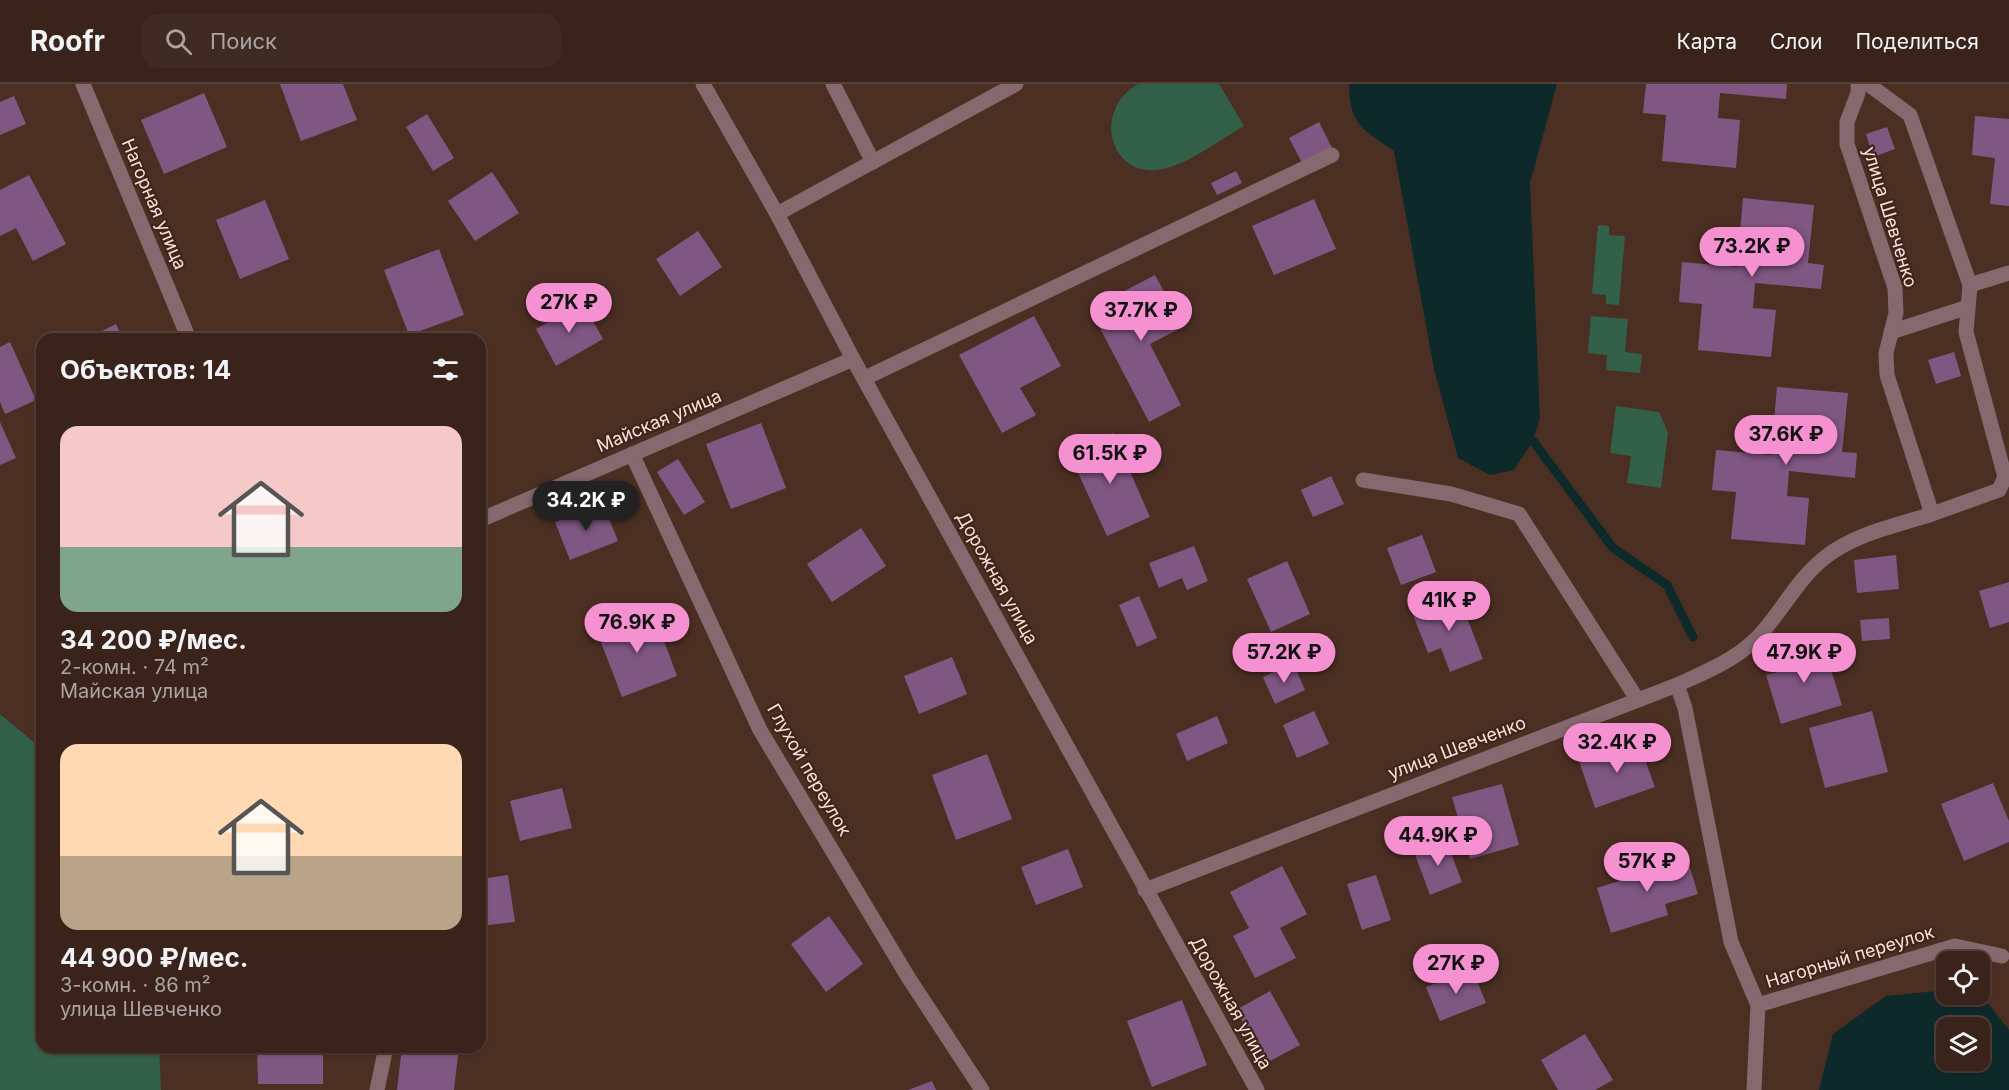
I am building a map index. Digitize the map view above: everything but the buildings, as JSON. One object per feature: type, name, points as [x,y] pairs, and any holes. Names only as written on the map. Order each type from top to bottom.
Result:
[{"type":"street","name":"Нагорная улица","points":[[83,84],[187,333]]},
{"type":"street","name":"Дорожная улица","points":[[703,84],[777,214],[853,359],[1257,1090]]},
{"type":"street","points":[[833,84],[873,162]]},
{"type":"street","points":[[777,214],[1016,84]]},
{"type":"street","name":"улица Шевченко","points":[[1145,890],[1677,685],[1730,661],[1756,639],[1793,588],[1823,559],[1851,541],[1932,514],[1887,375],[1886,353],[1896,312],[1895,288],[1847,144],[1847,122],[1858,93],[1858,84]]},
{"type":"street","points":[[1869,84],[1910,115],[1970,285],[1966,332],[2005,477],[1999,490],[1932,514]]},
{"type":"street","points":[[865,378],[1332,156]]},
{"type":"street","points":[[1970,285],[2009,273]]},
{"type":"street","points":[[1892,332],[1968,307]]},
{"type":"street","name":"Майская улица","points":[[486,517],[853,359]]},
{"type":"street","name":"Глухой переулок","points":[[632,454],[760,729],[909,977],[982,1090]]},
{"type":"street","points":[[1363,480],[1451,494],[1519,514],[1637,699]]},
{"type":"street","points":[[1677,685],[1686,708],[1731,942],[1758,1005]]},
{"type":"street","name":"Нагорный переулок","points":[[1754,1090],[1758,1005],[1955,946],[2002,956]]},
{"type":"street","points":[[377,1090],[385,1053]]},
{"type":"green space","points":[[1138,84],[1219,84],[1244,126],[1178,164],[1157,170],[1141,169],[1128,162],[1118,152],[1111,124],[1115,110],[1124,96]]},
{"type":"green space","points":[[1598,225],[1609,226],[1609,235],[1625,236],[1619,305],[1606,304],[1606,295],[1592,294]]},
{"type":"green space","points":[[1591,316],[1628,319],[1625,352],[1642,354],[1640,373],[1606,370],[1607,355],[1588,353]]},
{"type":"green space","points":[[1616,406],[1659,412],[1668,433],[1661,488],[1627,483],[1631,456],[1610,453]]},
{"type":"green space","points":[[0,714],[36,744],[36,1053],[159,1053],[161,1090],[0,1090]]},
{"type":"water","points":[[1349,84],[1557,84],[1530,183],[1540,418],[1533,441],[1514,470],[1490,475],[1458,458],[1434,369],[1394,151],[1360,125],[1352,109]]},
{"type":"water","points":[[1936,991],[1936,1005],[1989,1005],[2009,1030],[2009,1090],[1819,1090],[1833,1034],[1886,996]]},
{"type":"waterway","points":[[1533,441],[1613,548],[1667,585],[1693,637]]}]
